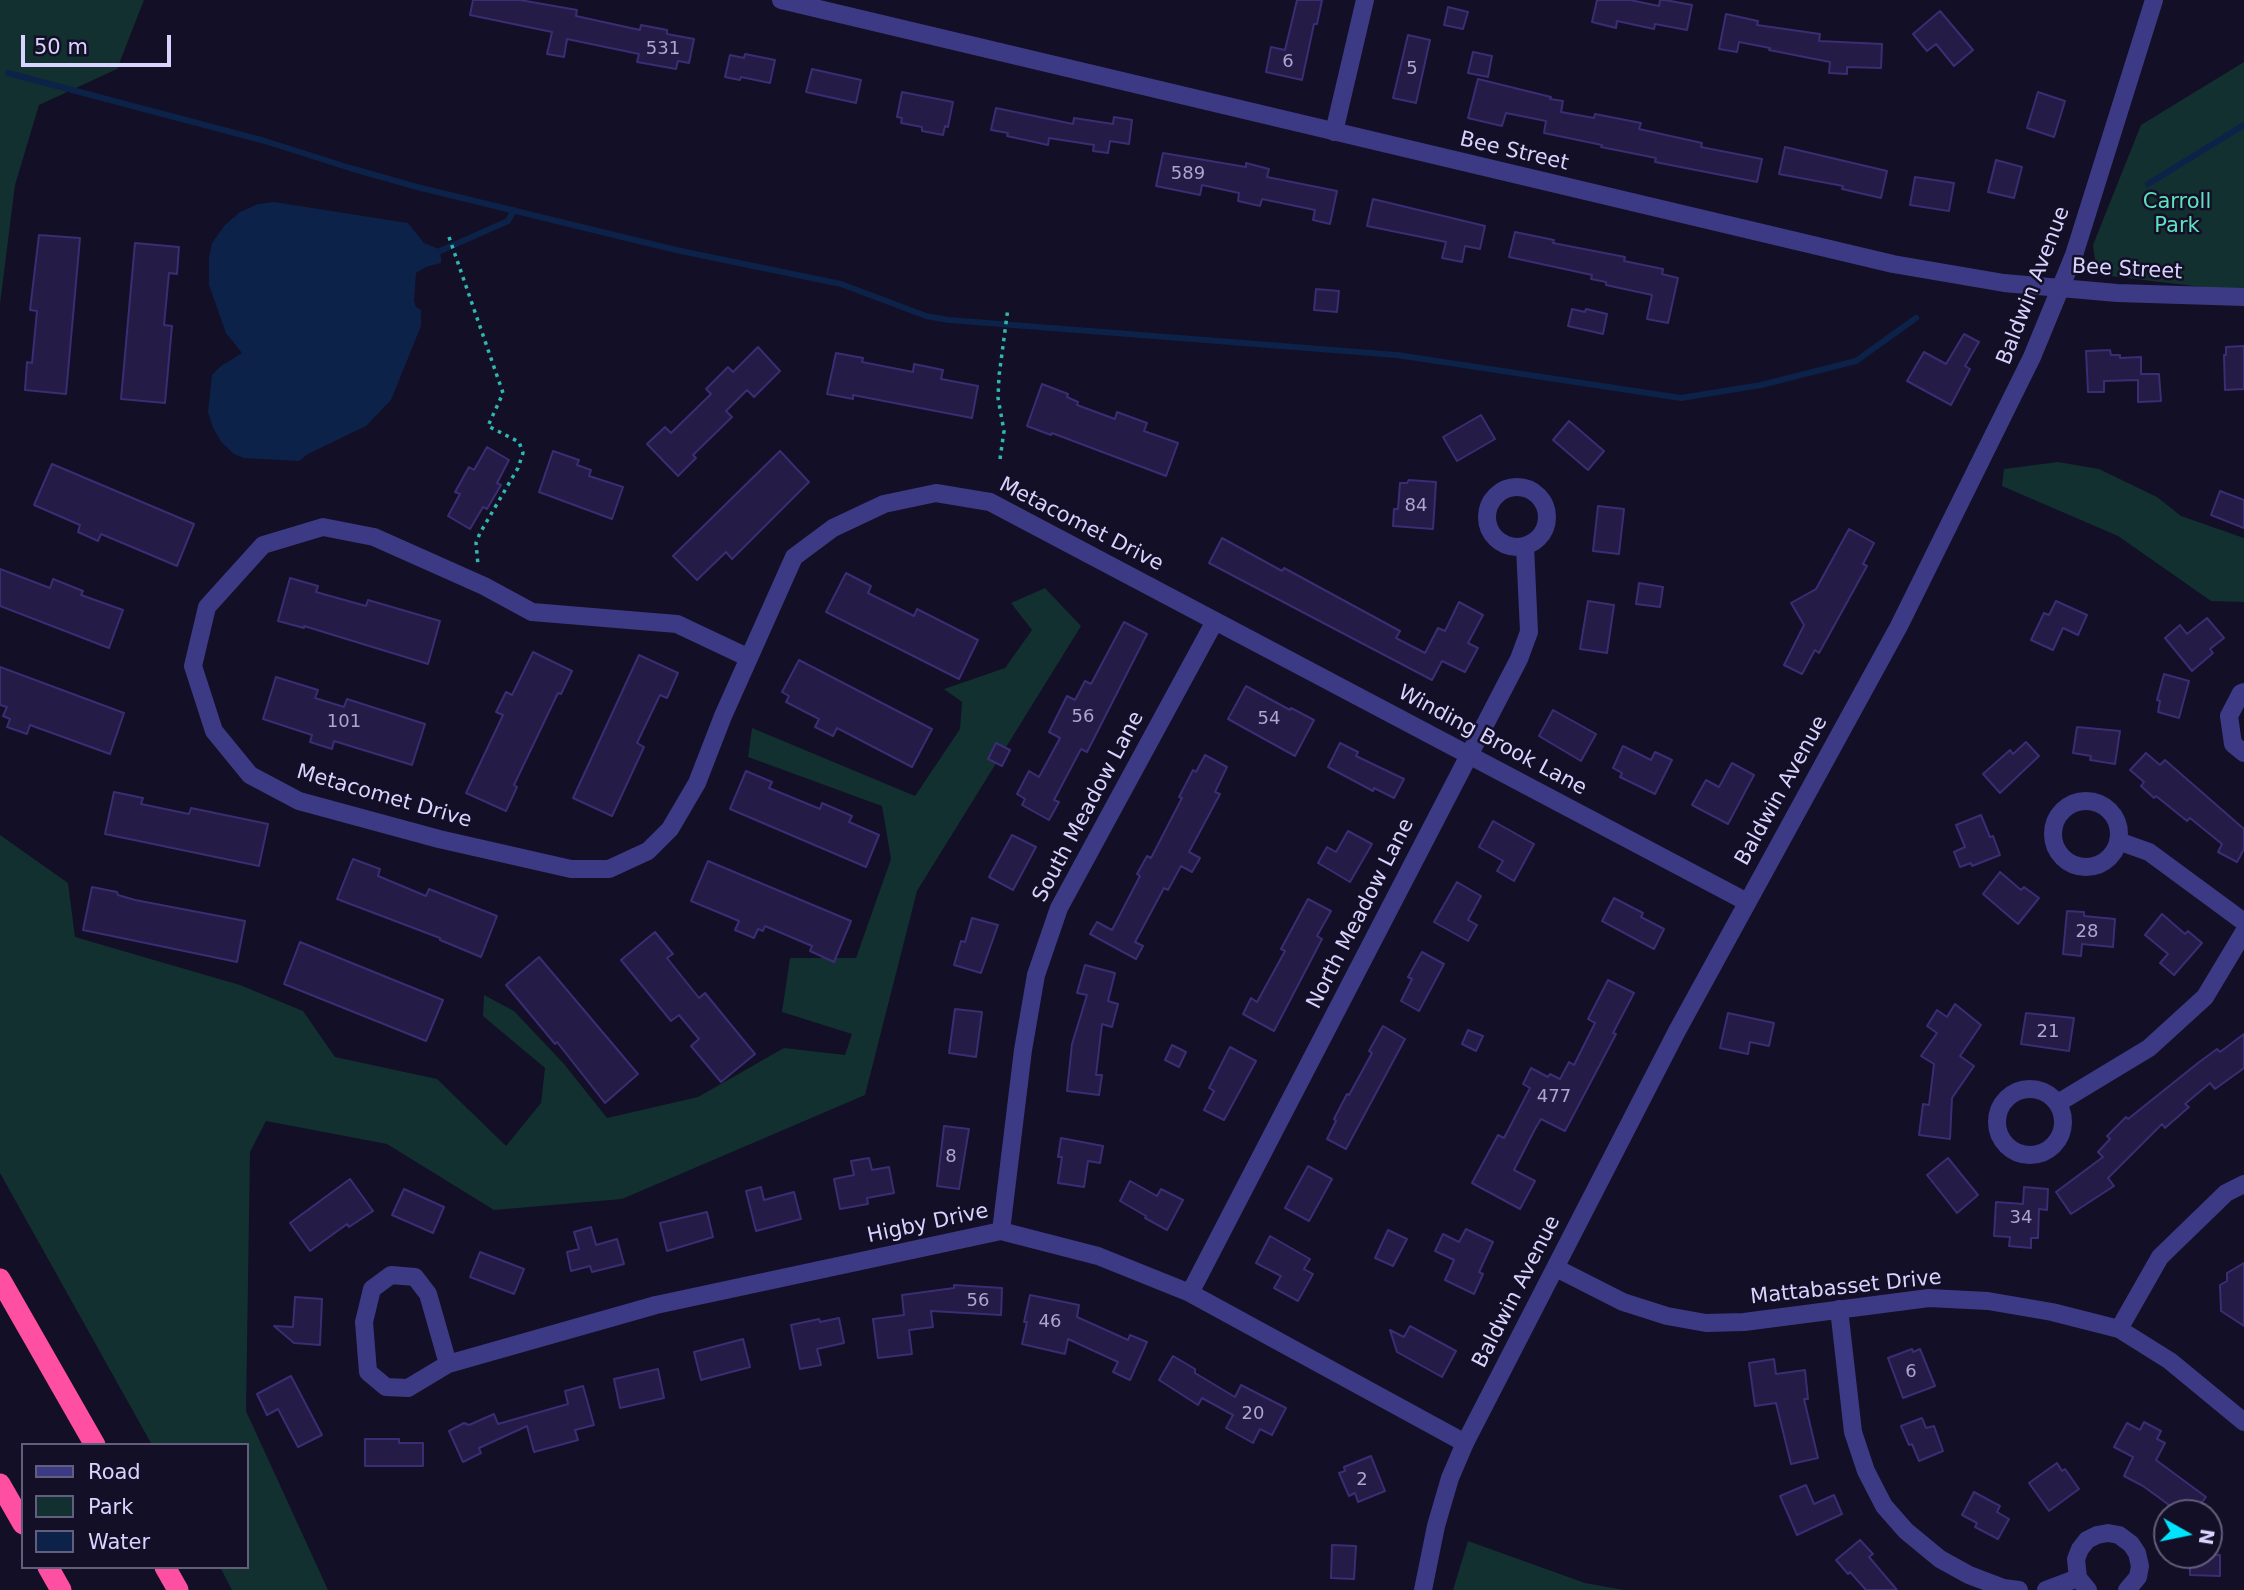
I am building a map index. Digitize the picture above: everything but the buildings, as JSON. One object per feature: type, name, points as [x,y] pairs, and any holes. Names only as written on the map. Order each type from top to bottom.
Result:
[{"type":"highway","points":[[0,1279],[94,1443]]},
{"type":"highway","points":[[0,1484],[21,1521]]},
{"type":"highway","points":[[49,1569],[61,1590]]},
{"type":"highway","points":[[166,1569],[178,1590]]},
{"type":"street","name":"Bee Street","points":[[781,0],[1893,264],[2004,283],[2117,293],[2244,297]]},
{"type":"street","points":[[1334,132],[1365,0]]},
{"type":"street","name":"Baldwin Avenue","points":[[1423,1590],[1439,1513],[1465,1443],[1645,1092],[1899,626],[2014,397],[2074,254],[2154,0]]},
{"type":"street","name":"Metacomet Drive","points":[[749,658],[677,624],[532,612],[478,584],[374,537],[323,527],[263,545],[207,607],[193,666],[214,731],[250,775],[299,801],[439,839],[571,869],[609,869],[648,851],[670,829],[696,783],[794,557],[833,528],[884,504],[936,494],[990,502],[1215,621]]},
{"type":"street","name":"North Meadow Lane","points":[[1190,1293],[1519,659],[1529,632],[1525,546]]},
{"type":"street","name":"Winding Brook Lane","points":[[1215,621],[1747,902]]},
{"type":"street","name":"South Meadow Lane","points":[[1002,1231],[1023,1050],[1034,987],[1059,908],[1215,621]]},
{"type":"street","points":[[2244,692],[2229,716],[2233,744],[2244,753]]},
{"type":"street","points":[[2118,841],[2149,852],[2244,922]]},
{"type":"street","points":[[2058,1103],[2149,1048],[2205,997],[2244,932]]},
{"type":"street","points":[[2119,1329],[2160,1257],[2226,1194],[2244,1184]]},
{"type":"street","name":"Higby Drive","points":[[448,1364],[428,1294],[415,1277],[391,1275],[372,1289],[364,1322],[368,1372],[386,1387],[408,1388],[448,1364],[656,1305],[1002,1231],[1098,1256],[1190,1293],[1465,1443]]},
{"type":"street","name":"Mattabasset Drive","points":[[1556,1268],[1623,1302],[1667,1316],[1706,1323],[1744,1322],[1929,1298],[1988,1301],[2052,1312],[2119,1329],[2170,1362],[2244,1422]]},
{"type":"street","points":[[1839,1309],[1853,1432],[1866,1471],[1884,1506],[1906,1531],[1940,1559],[1969,1576],[2003,1588],[2019,1590]]},
{"type":"street","points":[[2046,1590],[2083,1584],[2076,1559],[2080,1549],[2087,1540],[2108,1533],[2119,1535],[2131,1544],[2137,1553],[2140,1566],[2137,1577],[2127,1590]]},
{"type":"path","points":[[449,237],[503,393],[488,426],[519,442],[523,453],[518,468],[476,543],[478,584]]},
{"type":"path","points":[[1000,458],[1004,431],[998,398],[1007,308]]},
{"type":"green space","points":[[0,0],[144,0],[117,69],[39,105],[15,185],[0,304]]},
{"type":"green space","name":"Carroll Park","points":[[2244,62],[2244,292],[2110,276],[2100,269],[2095,260],[2093,245],[2141,125]]},
{"type":"green space","points":[[2058,462],[2099,469],[2157,497],[2181,516],[2244,538],[2244,602],[2211,601],[2118,536],[2002,486],[2004,469]]},
{"type":"green space","points":[[1045,588],[1081,626],[917,891],[865,1095],[622,1199],[494,1210],[387,1144],[266,1121],[250,1152],[246,1411],[328,1590],[232,1590],[221,1569],[248,1569],[248,1443],[151,1443],[0,1173],[0,835],[68,883],[75,937],[240,985],[303,1011],[335,1057],[437,1079],[506,1146],[541,1103],[545,1068],[483,1016],[484,995],[514,1011],[564,1064],[607,1118],[698,1097],[784,1048],[845,1055],[852,1034],[782,1012],[790,958],[856,958],[891,859],[882,806],[748,757],[752,728],[915,796],[960,729],[962,702],[944,689],[1005,668],[1032,630],[1011,603]]},
{"type":"green space","points":[[1468,1541],[1585,1583],[1624,1590],[1453,1590]]},
{"type":"water","points":[[274,202],[408,223],[424,243],[439,249],[441,257],[441,263],[416,273],[414,301],[416,307],[421,310],[421,326],[391,400],[366,426],[299,461],[244,458],[234,454],[222,443],[208,412],[212,375],[242,353],[226,333],[209,285],[212,243],[225,225],[240,212],[258,204]]},
{"type":"waterway","points":[[8,73],[265,141],[417,187],[676,250],[841,284],[926,316],[949,320],[1397,355],[1681,398],[1761,385],[1856,361],[1916,318]]},
{"type":"waterway","points":[[2148,184],[2244,125]]},
{"type":"waterway","points":[[440,251],[508,221],[514,210]]}]
